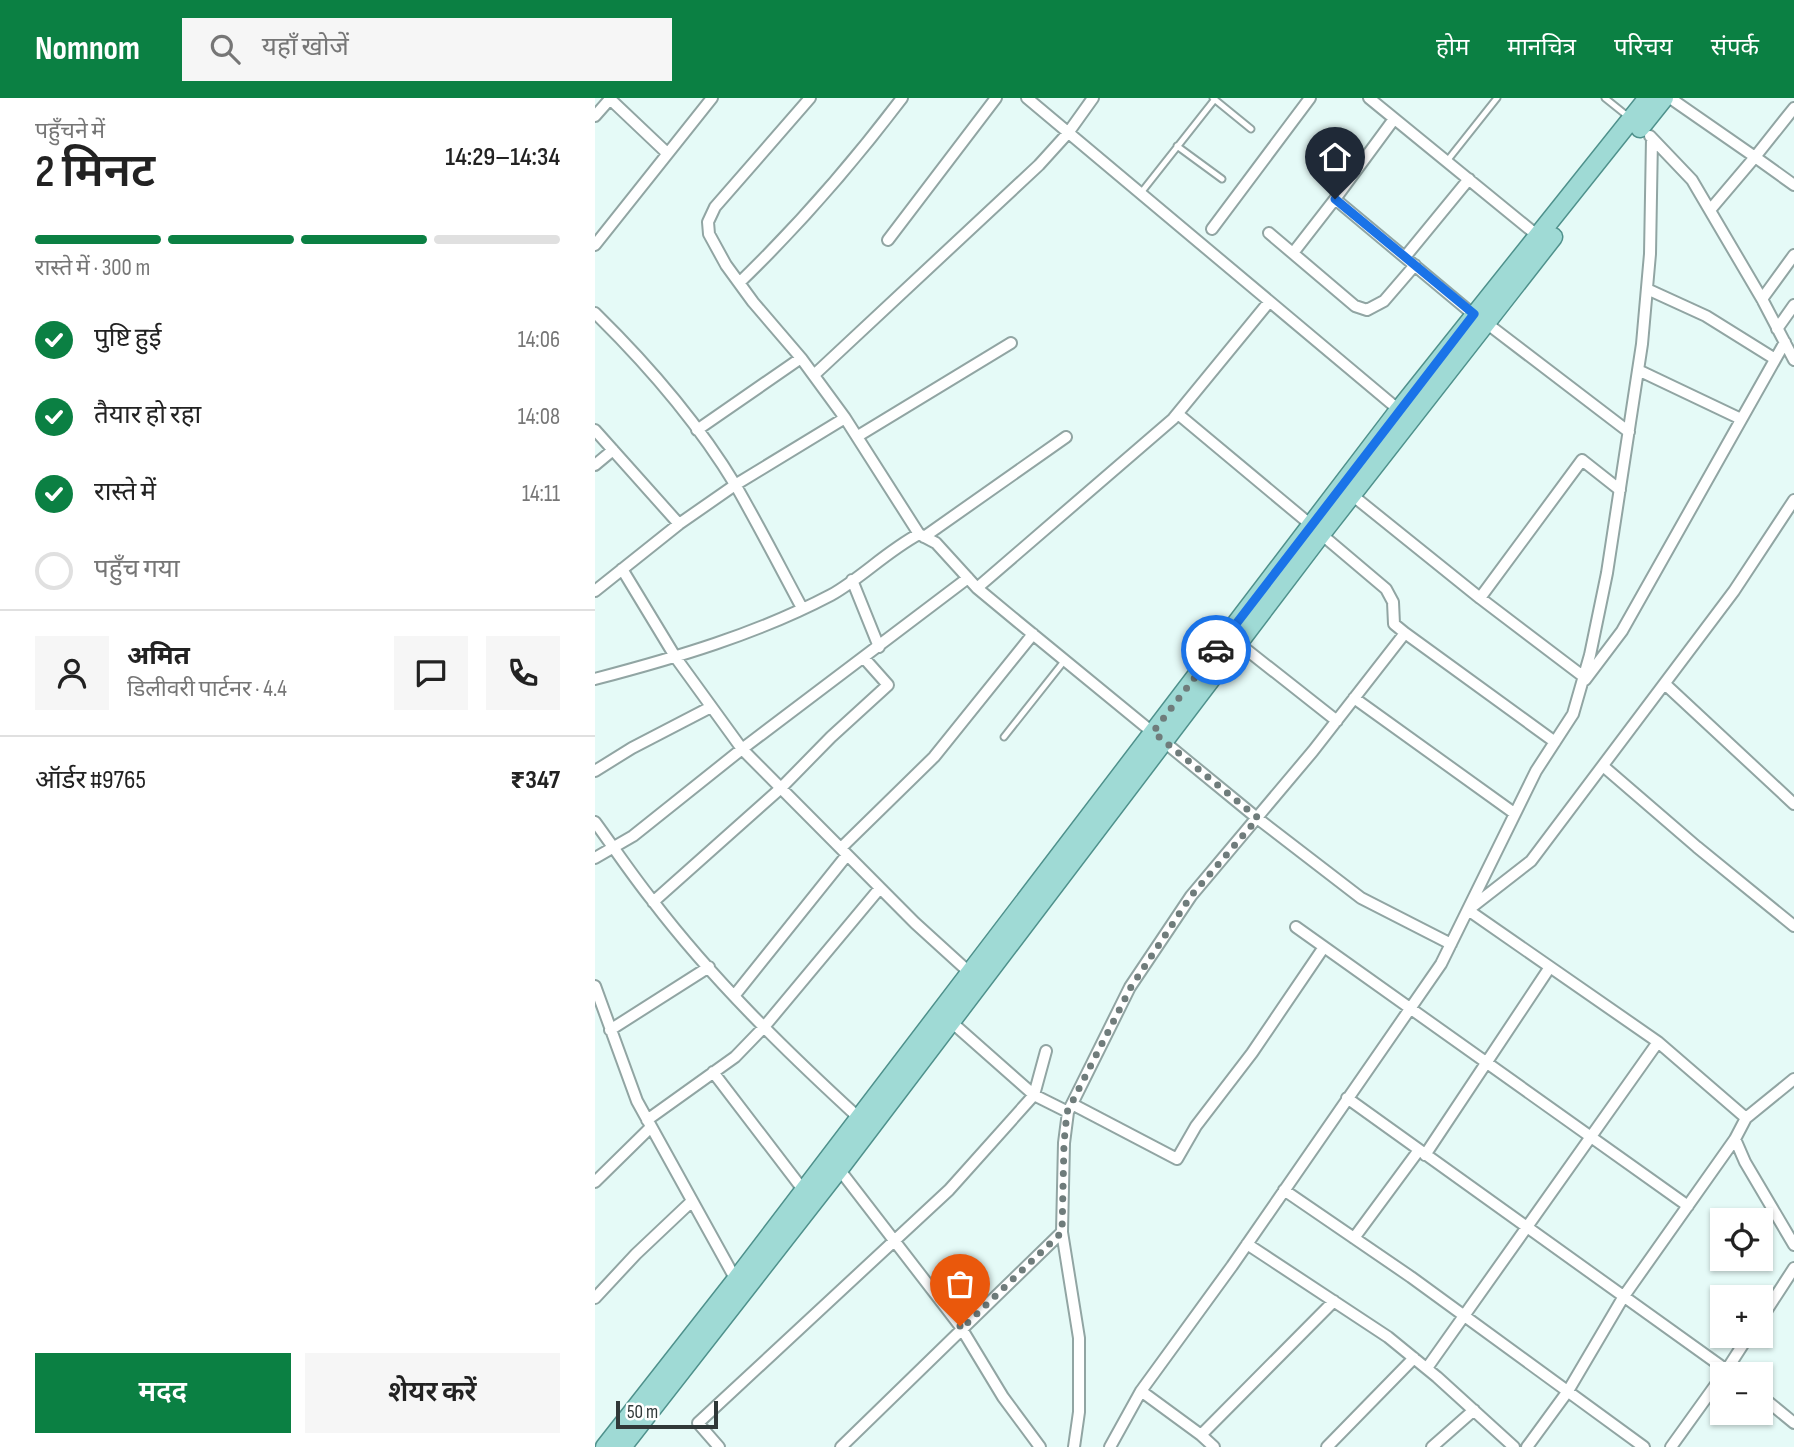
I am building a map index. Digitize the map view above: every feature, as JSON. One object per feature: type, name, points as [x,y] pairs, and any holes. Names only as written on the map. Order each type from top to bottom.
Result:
[{"type":"main road","points":[[622,1447],[839,1169],[945,1017],[1316,530],[1352,495],[1538,236],[1642,128],[1648,98]]},
{"type":"main road","points":[[605,1447],[859,1118],[945,1017],[970,973],[1158,737],[1238,643],[1399,410],[1642,128],[1664,98]]},
{"type":"street","points":[[595,116],[610,98],[667,153]]},
{"type":"street","points":[[595,245],[712,98]]},
{"type":"street","points":[[810,98],[715,207],[708,222],[709,234],[739,284],[814,375],[858,436],[922,536],[936,543],[978,588],[1033,634],[1258,818],[1361,898],[1451,944]]},
{"type":"street","points":[[739,284],[825,195],[902,98]]},
{"type":"street","points":[[888,240],[996,98]]},
{"type":"street","points":[[1027,98],[1399,410]]},
{"type":"street","points":[[814,375],[1038,165],[1068,133],[1093,98]]},
{"type":"street","points":[[1212,229],[1310,98]]},
{"type":"street","points":[[1369,98],[1538,236]]},
{"type":"street","points":[[1670,98],[1794,185]]},
{"type":"street","points":[[1710,210],[1794,108]]},
{"type":"street","points":[[1293,253],[1394,119]]},
{"type":"street","points":[[1642,128],[1692,180],[1762,299],[1794,360]]},
{"type":"street","points":[[1110,1447],[1141,1391],[1247,1244],[1441,964],[1514,813],[1573,714],[1607,573],[1639,370],[1650,254],[1642,128]]},
{"type":"street","points":[[1405,257],[1469,179]]},
{"type":"street","points":[[1335,199],[1480,318],[1629,432]]},
{"type":"street","points":[[1269,233],[1355,306],[1367,310],[1384,301],[1415,265]]},
{"type":"street","points":[[1762,299],[1794,255]]},
{"type":"street","points":[[1647,289],[1706,316],[1775,359]]},
{"type":"street","points":[[978,588],[1178,414],[1269,302]]},
{"type":"street","points":[[1777,329],[1794,305]]},
{"type":"street","points":[[595,313],[644,366],[697,430],[735,485],[802,608]]},
{"type":"street","points":[[1583,681],[1622,631],[1785,342]]},
{"type":"street","points":[[858,436],[1011,343]]},
{"type":"street","points":[[697,430],[801,359]]},
{"type":"street","points":[[1639,370],[1741,419]]},
{"type":"street","points":[[1178,414],[1386,589],[1393,602],[1394,624],[1555,742]]},
{"type":"street","points":[[595,591],[678,524],[735,485],[845,418]]},
{"type":"street","points":[[595,430],[678,524]]},
{"type":"street","points":[[595,679],[676,658],[833,594],[1066,437]]},
{"type":"street","points":[[595,465],[613,450]]},
{"type":"street","points":[[1480,598],[1582,460],[1620,490]]},
{"type":"street","points":[[1352,495],[1583,681]]},
{"type":"street","points":[[1468,910],[1531,861],[1789,518],[1794,500]]},
{"type":"street","points":[[622,569],[676,658],[742,749],[880,888],[970,973]]},
{"type":"street","points":[[595,858],[633,836],[742,749],[968,578]]},
{"type":"street","points":[[852,580],[879,647]]},
{"type":"street","points":[[1074,1447],[1079,1412],[1079,1338],[1062,1232],[1064,1143],[1070,1108],[1131,987],[1191,896],[1337,721],[1405,633]]},
{"type":"street","points":[[734,996],[844,852],[934,757],[1033,634]]},
{"type":"street","points":[[1238,643],[1337,721]]},
{"type":"street","points":[[653,902],[781,788],[888,685],[864,658]]},
{"type":"street","points":[[1666,685],[1794,804]]},
{"type":"street","points":[[1354,698],[1514,813]]},
{"type":"street","points":[[595,771],[711,706]]},
{"type":"street","points":[[1602,766],[1794,926]]},
{"type":"street","points":[[595,822],[653,902],[734,996],[859,1118]]},
{"type":"street","points":[[595,1182],[649,1124],[735,1057],[764,1027],[880,888]]},
{"type":"street","points":[[1468,910],[1658,1042],[1746,1118]]},
{"type":"street","points":[[1297,928],[1688,1206]]},
{"type":"street","points":[[945,1017],[1034,1095],[1070,1108],[1177,1159],[1196,1126],[1252,1053],[1324,947]]},
{"type":"street","points":[[610,1030],[709,967]]},
{"type":"street","points":[[1354,1238],[1422,1152],[1487,1063],[1549,967]]},
{"type":"street","points":[[595,986],[637,1101],[736,1280]]},
{"type":"street","points":[[1427,1368],[1658,1042]]},
{"type":"street","points":[[719,1447],[698,1423],[949,1190],[1034,1095],[1046,1051]]},
{"type":"street","points":[[713,1072],[804,1191]]},
{"type":"street","points":[[1528,1447],[1568,1391],[1624,1296],[1735,1139],[1746,1118],[1794,1079]]},
{"type":"street","points":[[1347,1098],[1624,1296],[1711,1362]]},
{"type":"street","points":[[1735,1139],[1745,1163],[1794,1245]]},
{"type":"street","points":[[595,1164],[605,1173]]},
{"type":"street","points":[[839,1169],[896,1240],[961,1329],[1003,1397],[1040,1447]]},
{"type":"street","points":[[1284,1190],[1463,1315],[1644,1447]]},
{"type":"street","points":[[595,1298],[636,1254],[691,1202]]},
{"type":"street","points":[[1784,1227],[1794,1220]]},
{"type":"street","points":[[841,1447],[1062,1232]]},
{"type":"street","points":[[1247,1244],[1388,1337],[1427,1368],[1514,1447]]},
{"type":"street","points":[[1773,1300],[1794,1268]]},
{"type":"street","points":[[1201,1435],[1334,1301]]},
{"type":"street","points":[[1327,1447],[1414,1358]]},
{"type":"street","points":[[1141,1391],[1214,1447]]},
{"type":"street","points":[[1671,1447],[1710,1395]]},
{"type":"street","points":[[1773,1406],[1794,1423]]},
{"type":"street","points":[[1432,1447],[1474,1410]]},
{"type":"lane","points":[[1447,161],[1497,98]]},
{"type":"lane","points":[[1605,98],[1642,128]]},
{"type":"lane","points":[[1140,194],[1214,99],[1251,129]]},
{"type":"lane","points":[[1177,146],[1221,179]]},
{"type":"lane","points":[[1004,737],[1065,660]]},
{"type":"way so far","points":[[960,1326],[961,1329],[1062,1232],[1067,1112],[1131,987],[1191,896],[1258,818],[1153,732],[1216,650]]},
{"type":"route","points":[[1216,650],[1474,314],[1335,199]]}]
